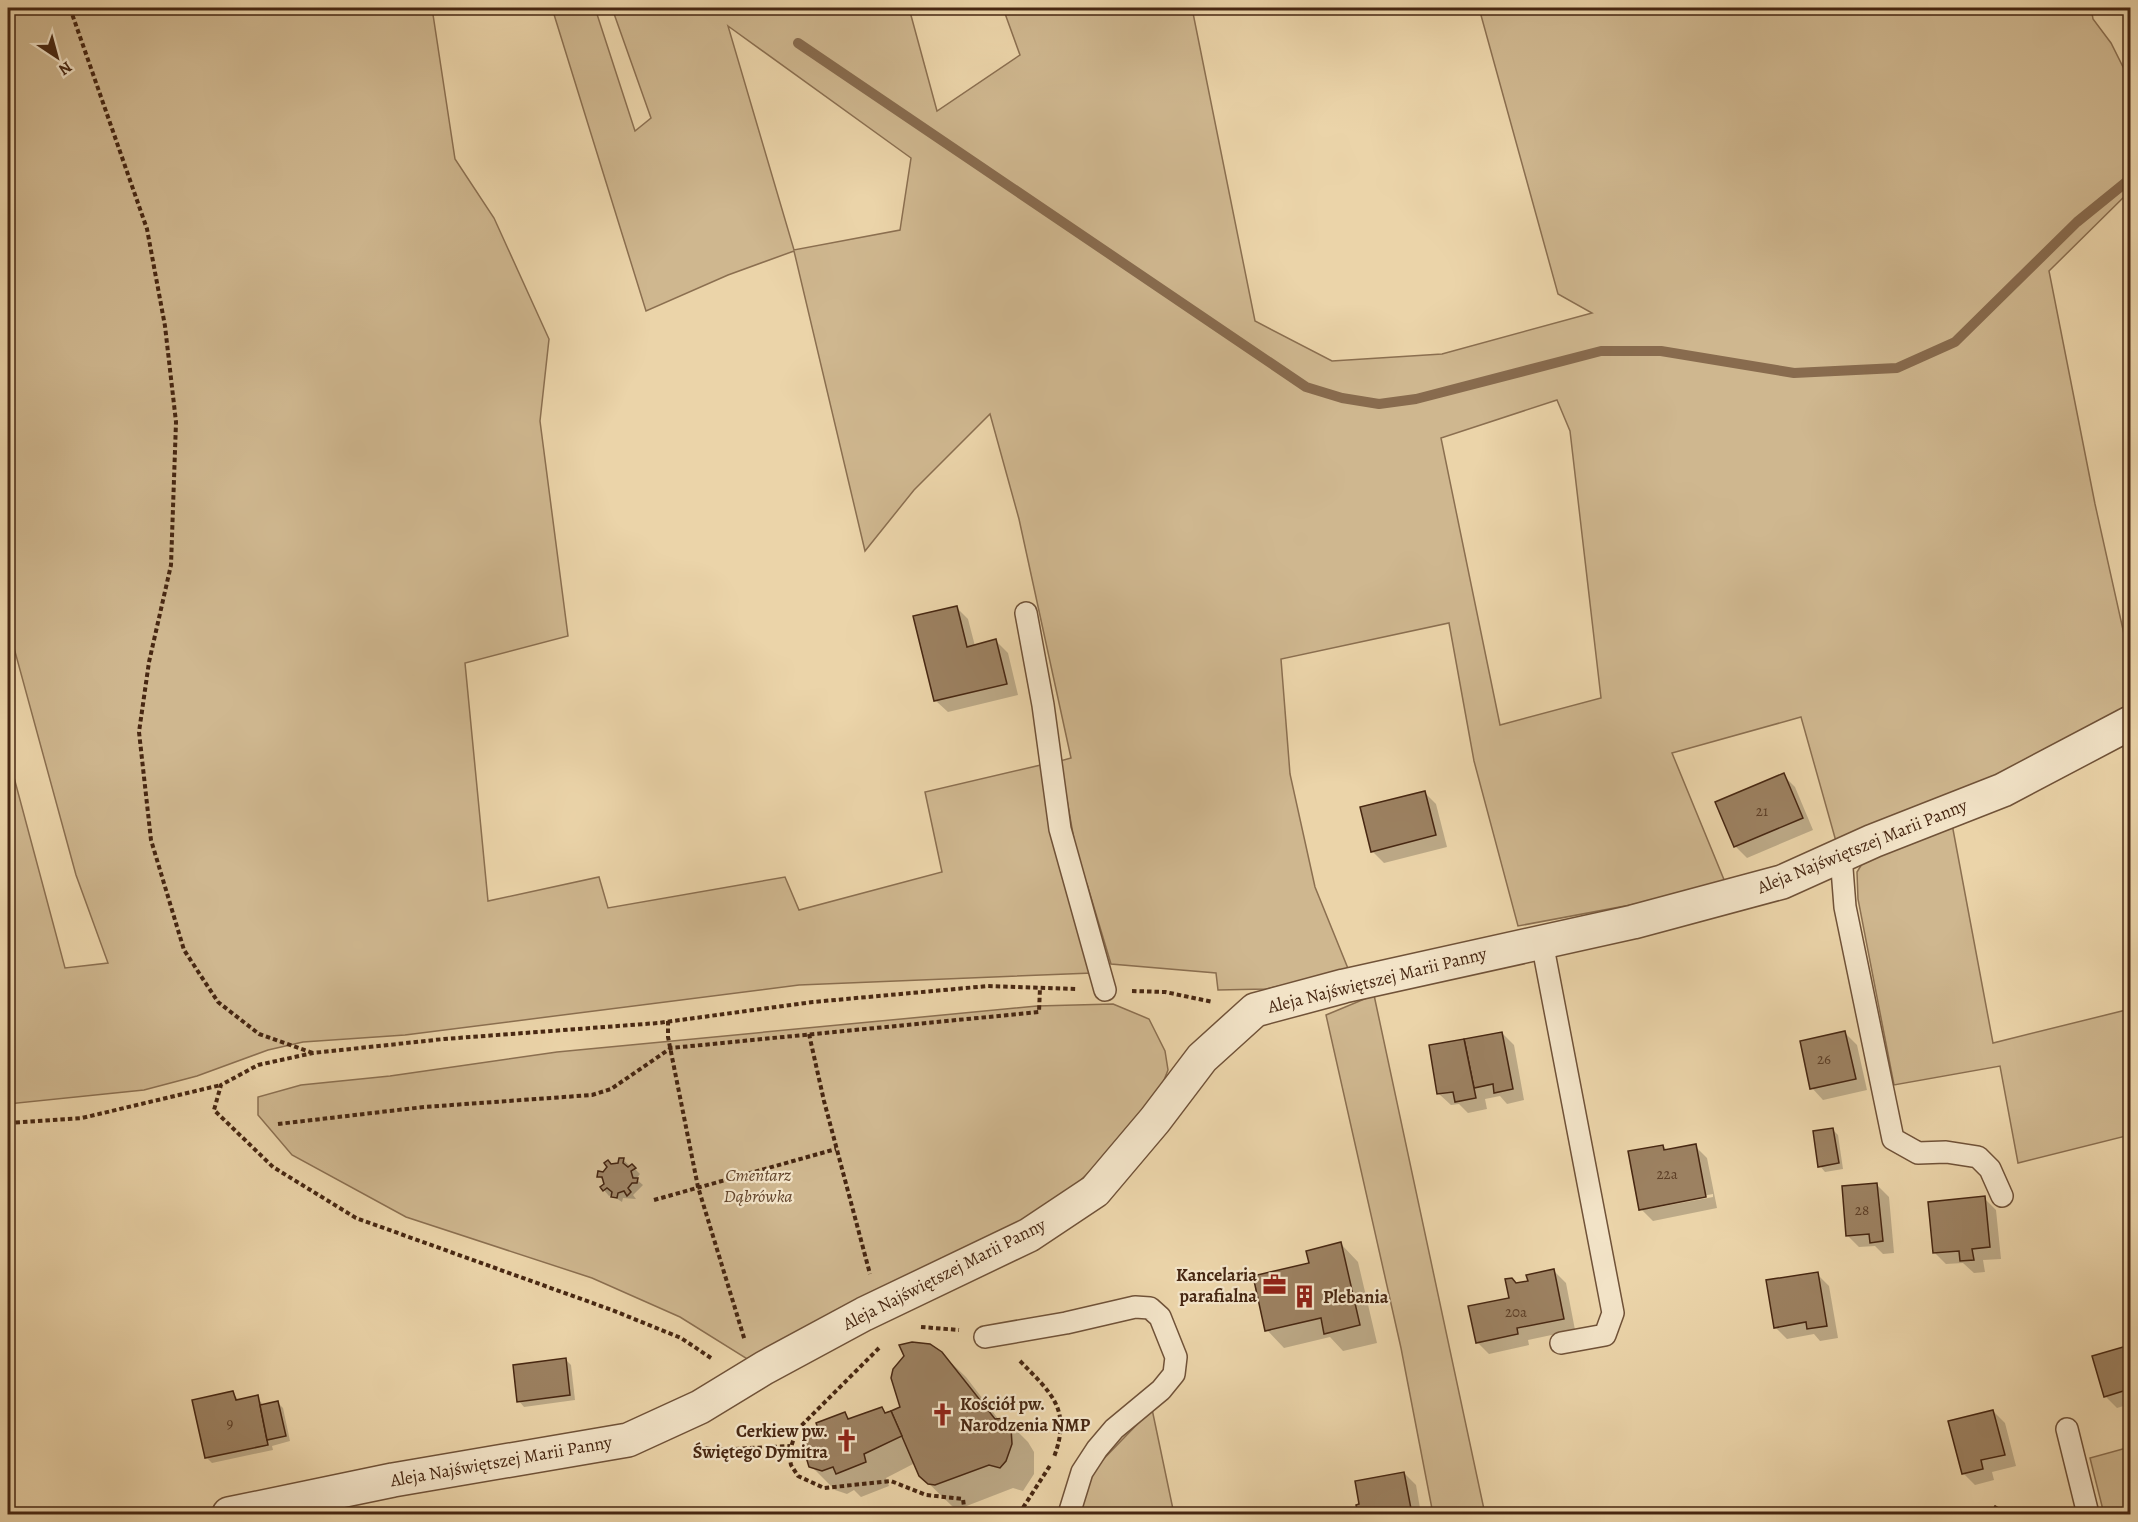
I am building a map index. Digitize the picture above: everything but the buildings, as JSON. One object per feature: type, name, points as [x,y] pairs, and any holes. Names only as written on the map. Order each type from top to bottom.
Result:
[{"type":"street","name":"Aleja Najświętszej Marii Panny","points":[[229,1515],[393,1480],[628,1440],[700,1407],[864,1314],[1029,1235],[1095,1191],[1155,1120],[1202,1058],[1255,1010],[1344,986],[1633,922],[1782,882],[2002,790],[2130,723]]},
{"type":"lane","points":[[1026,613],[1043,705],[1060,829],[1105,990]]},
{"type":"lane","points":[[1841,856],[1845,907],[1893,1139],[1918,1153],[1946,1152],[1978,1157],[1990,1169],[2002,1196]]},
{"type":"lane","points":[[1542,942],[1613,1313],[1605,1335],[1560,1343]]},
{"type":"lane","points":[[985,1337],[1066,1323],[1135,1307],[1150,1308],[1160,1317],[1176,1357],[1173,1374],[1161,1390],[1114,1428],[1097,1449],[1082,1472],[1069,1515]]},
{"type":"lane","points":[[2067,1429],[2088,1515]]},
{"type":"path","points":[[70,8],[147,229],[165,326],[176,422],[171,565],[149,662],[139,732],[151,840],[184,950],[218,1002],[259,1035],[313,1053]]},
{"type":"path","points":[[8,1123],[82,1118],[221,1085],[258,1065],[313,1053],[444,1039],[668,1021],[813,1002],[965,988],[1165,992],[1255,1010]]},
{"type":"path","points":[[278,1124],[424,1107],[603,1093],[671,1048],[1039,1012],[1040,988]]},
{"type":"path","points":[[668,1021],[671,1048],[698,1187],[746,1344]]},
{"type":"path","points":[[809,1035],[836,1149],[870,1275]]},
{"type":"path","points":[[221,1085],[214,1110],[273,1167],[356,1218],[681,1338],[744,1380]]},
{"type":"path","points":[[654,1200],[836,1149]]},
{"type":"path","points":[[914,1328],[948,1327],[985,1337],[1013,1353],[1054,1396],[1059,1407],[1060,1436],[1053,1460],[1048,1473],[1019,1515]]},
{"type":"path","points":[[884,1343],[796,1431],[790,1446],[790,1465],[798,1476],[809,1484],[824,1488],[891,1481],[926,1496],[963,1499],[965,1515]]},
{"type":"path","points":[[669,1421],[679,1435],[694,1446],[714,1450],[790,1446]]},
{"type":"green space","points":[[8,8],[432,8],[455,159],[494,218],[549,339],[540,421],[568,636],[465,663],[488,901],[599,877],[608,908],[785,877],[799,910],[942,872],[925,792],[1041,765],[1092,973],[799,985],[405,1035],[303,1042],[268,1050],[197,1076],[144,1090],[8,1104],[8,755],[65,968],[108,963],[76,875],[8,626]]},
{"type":"green space","points":[[552,8],[595,8],[635,131],[651,118],[612,8],[909,8],[937,111],[1020,55],[1003,8],[1192,8],[1255,321],[1332,361],[1442,354],[1592,313],[1558,294],[1479,8],[2091,8],[2093,19],[2111,43],[2130,81],[2130,191],[2049,271],[2095,504],[2130,661],[2130,708],[1976,785],[1837,845],[1801,717],[1672,753],[1727,887],[1518,926],[1474,761],[1449,623],[1281,659],[1290,774],[1315,887],[1349,971],[1266,989],[1218,990],[1216,973],[1111,964],[1087,884],[1080,873],[1060,761],[1071,758],[1019,519],[990,414],[914,490],[865,551],[794,251],[728,275],[646,311]],"holes":[[[728,26],[911,158],[900,230],[794,250]],[[1557,400],[1570,431],[1601,698],[1500,725],[1441,438]]]},
{"type":"green space","points":[[1952,824],[1993,1043],[2130,1009],[2130,1135],[2018,1163],[2000,1066],[1894,1085],[1858,899],[1857,872],[1865,859]]},
{"type":"green space","points":[[1374,995],[1485,1514],[1433,1514],[1401,1348],[1326,1015]]},
{"type":"green space","name":"Cmentarz Dąbrówka","points":[[1113,1004],[1149,1019],[1165,1051],[1168,1070],[1155,1103],[1109,1153],[1061,1199],[997,1239],[752,1362],[680,1317],[592,1278],[406,1217],[292,1155],[258,1115],[258,1097],[301,1085],[390,1076],[557,1052],[1037,1006]]},
{"type":"green space","points":[[1152,1409],[1174,1514],[1077,1514],[1088,1475]]},
{"type":"green space","points":[[2130,1447],[2130,1514],[2104,1514],[2090,1458]]},
{"type":"waterway","points":[[798,43],[1306,387],[1342,398],[1379,404],[1416,399],[1601,351],[1661,351],[1794,373],[1897,368],[1955,342],[2077,222],[2130,179]]},
{"type":"place","name":"Kancelaria parafialna","points":[[1275,1285]]},
{"type":"place","name":"Plebania","points":[[1305,1297]]},
{"type":"place","name":"Kościół pw. Narodzenia NMP","points":[[942,1414]]},
{"type":"place","name":"Cerkiew pw. Świętego Dymitra","points":[[846,1441]]}]
